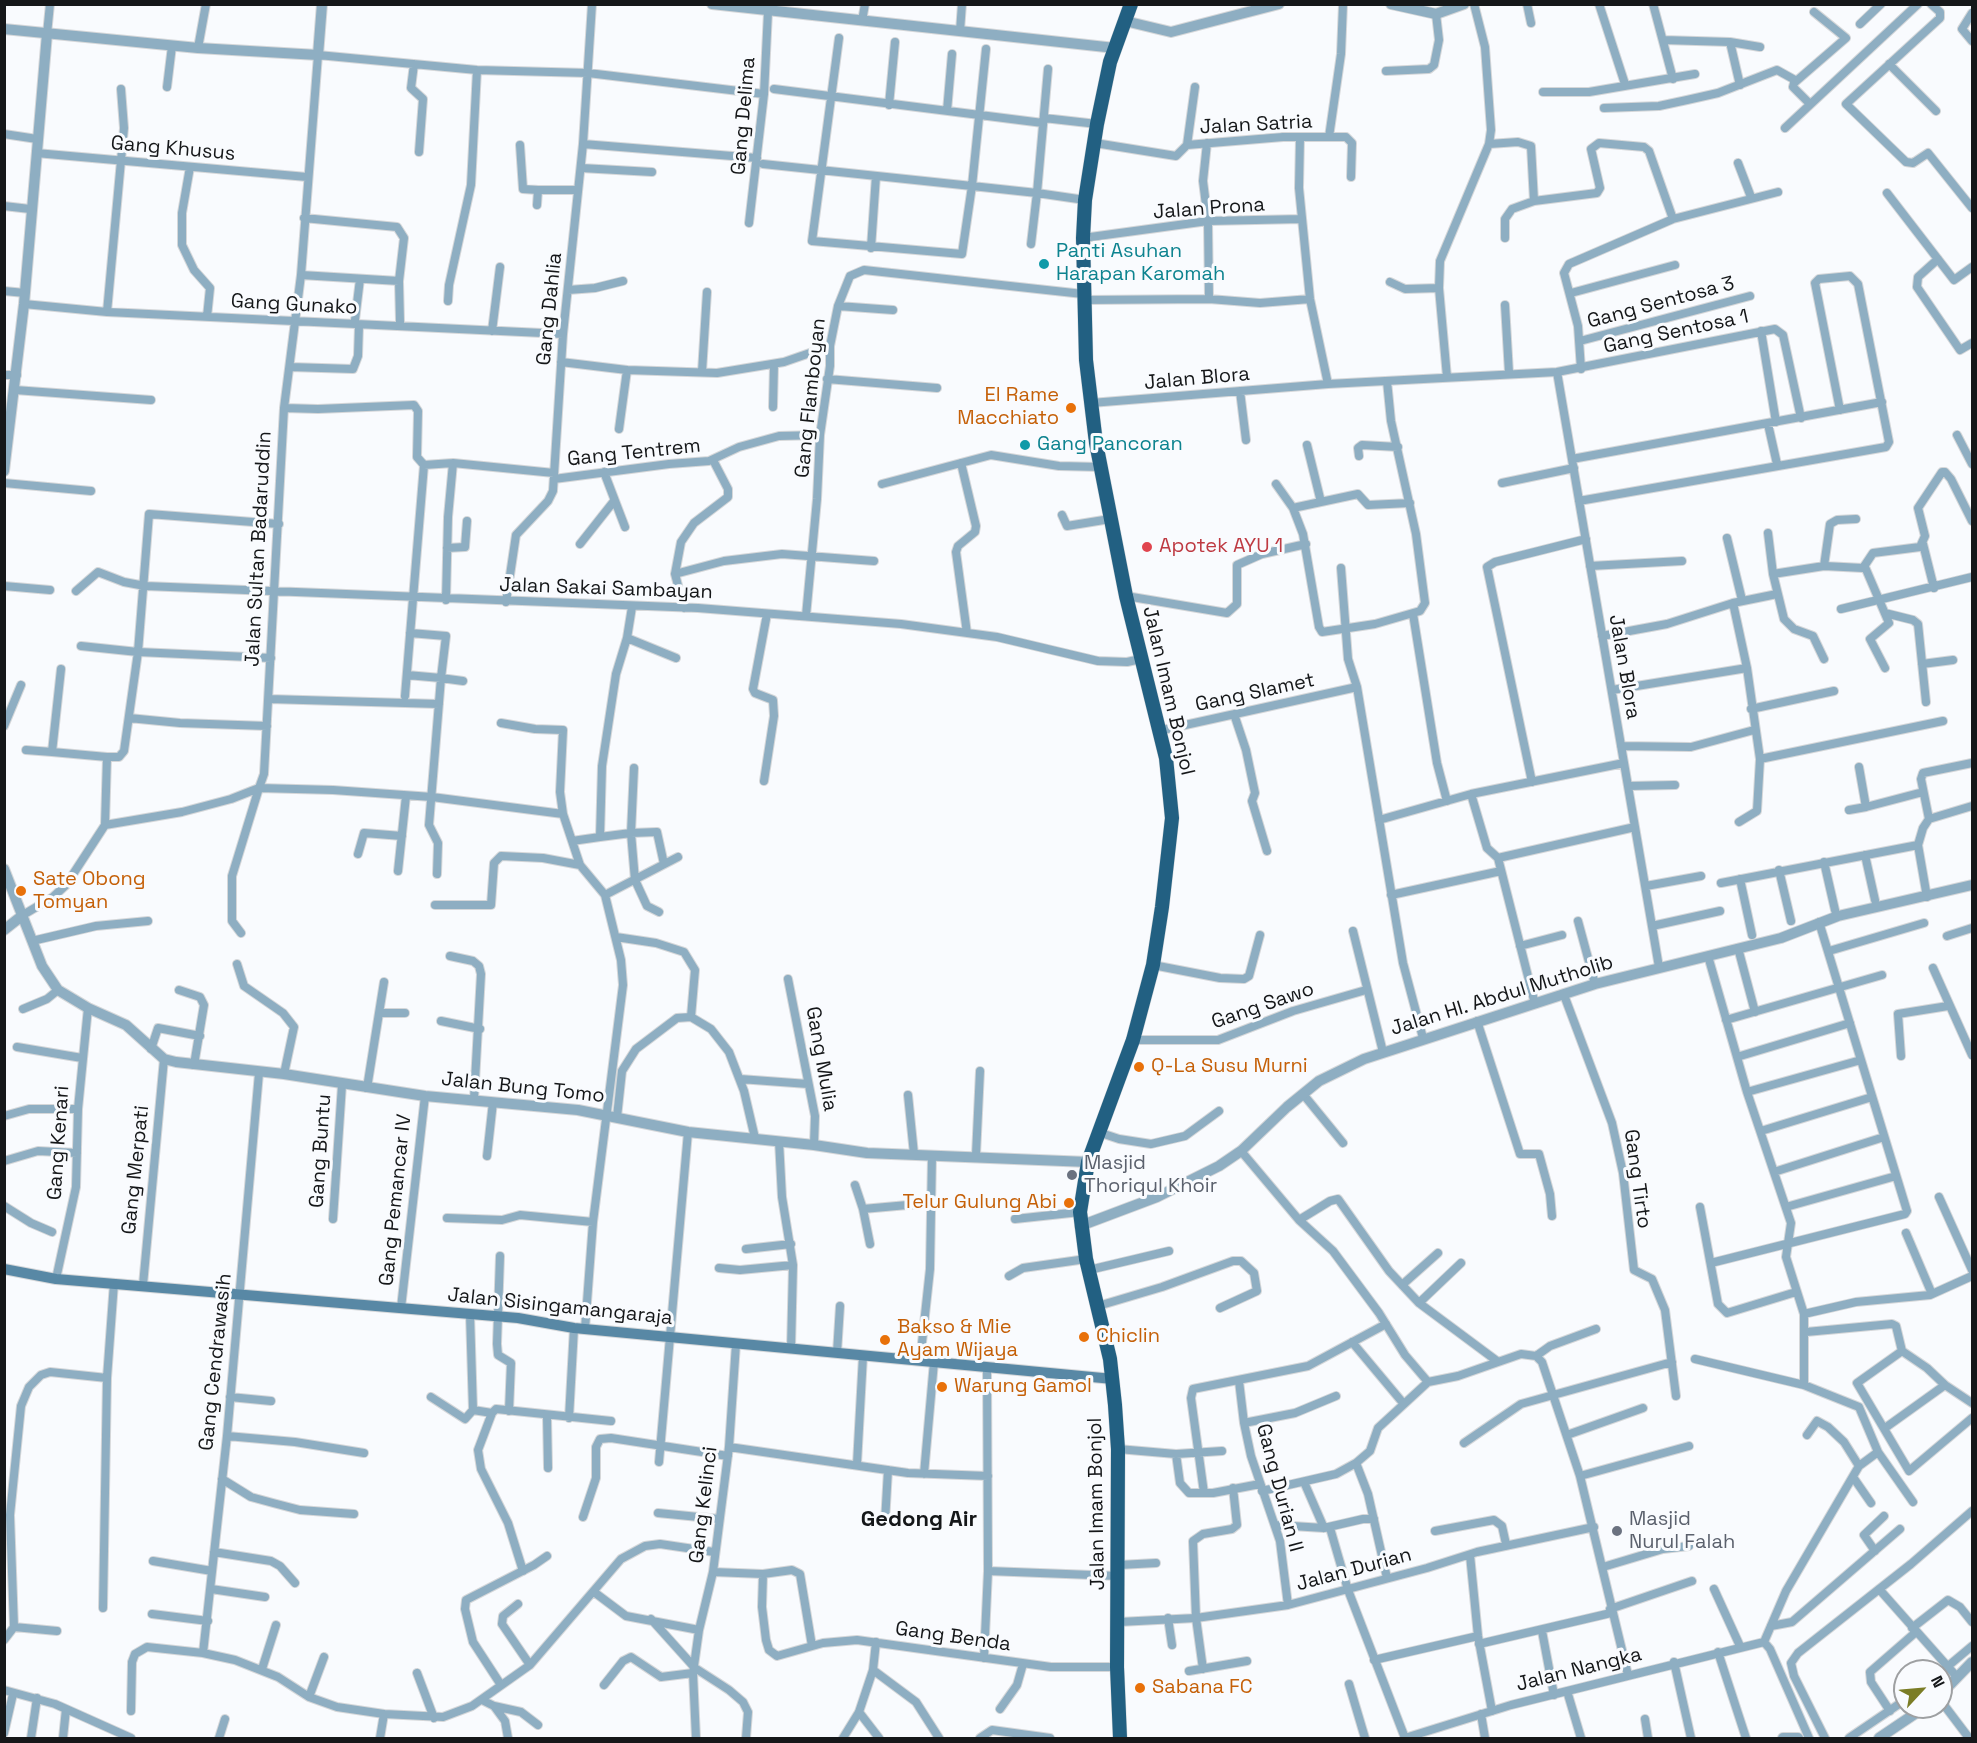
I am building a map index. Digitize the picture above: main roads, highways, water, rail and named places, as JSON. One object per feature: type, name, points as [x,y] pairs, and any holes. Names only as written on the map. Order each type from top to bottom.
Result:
[{"type":"highway","name":"Jalan Imam Bonjol","points":[[1120,1738],[1117,1667],[1118,1449],[1113,1379],[1087,1265],[1080,1226],[1080,1212],[1088,1162],[1133,1040],[1152,964],[1162,907],[1172,818],[1170,786],[1126,596],[1100,467],[1091,403],[1083,297],[1083,238],[1085,200],[1097,124],[1115,48],[1131,4]]},
{"type":"main road","name":"Jalan Sisingamangaraja","points":[[4,1269],[56,1279],[518,1318],[579,1329],[1113,1379]]},
{"type":"place","name":"Panti Asuhan Harapan Karomah","points":[[1044,264]]},
{"type":"place","name":"El Rame Macchiato","points":[[1071,408]]},
{"type":"place","name":"Gang Pancoran","points":[[1025,445]]},
{"type":"place","name":"Apotek AYU 1","points":[[1147,547]]},
{"type":"place","name":"Sate Obong Tomyan","points":[[21,891]]},
{"type":"place","name":"Q-La Susu Murni","points":[[1139,1067]]},
{"type":"place","name":"Masjid Thoriqul Khoir","points":[[1072,1175]]},
{"type":"place","name":"Telur Gulung Abi","points":[[1069,1203]]},
{"type":"place","name":"Chiclin","points":[[1084,1337]]},
{"type":"place","name":"Bakso & Mie Ayam Wijaya","points":[[885,1340]]},
{"type":"place","name":"Warung Gamol","points":[[942,1387]]},
{"type":"place","name":"Masjid Nurul Falah","points":[[1617,1531]]},
{"type":"place","name":"Sabana FC","points":[[1140,1688]]},
{"type":"district","name":"Gedong Air","points":[[919,1520]]}]
